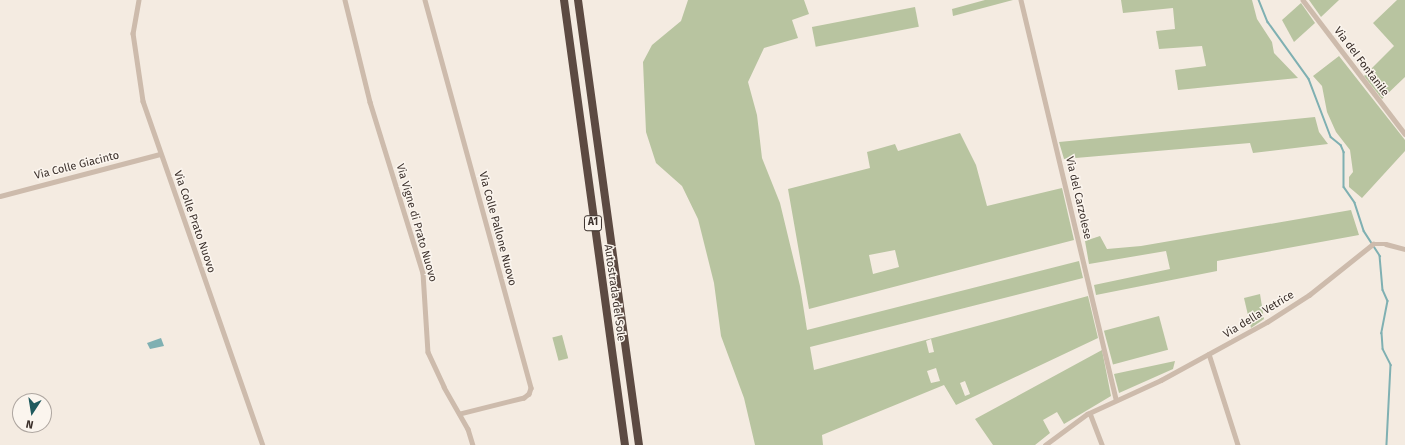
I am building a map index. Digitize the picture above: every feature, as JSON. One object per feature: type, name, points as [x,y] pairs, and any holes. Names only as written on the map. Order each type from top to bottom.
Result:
[{"type":"highway","name":"Autostrada del Sole","points":[[564,0],[625,445]]},
{"type":"highway","name":"Autostrada del Sole","points":[[578,0],[639,445]]},
{"type":"street","name":"Via Colle Prato Nuovo","points":[[139,0],[133,24],[134,43],[141,92],[160,154],[263,445]]},
{"type":"street","name":"Via Vigne di Prato Nuovo","points":[[345,0],[370,102],[423,273],[428,352],[444,387],[460,414],[473,445]]},
{"type":"street","name":"Via Colle Pallone Nuovo","points":[[425,0],[531,388],[529,394],[524,398],[460,414]]},
{"type":"street","name":"Via del Carzolese","points":[[1021,0],[1116,400]]},
{"type":"street","name":"Via del Fontanile","points":[[1304,0],[1405,134]]},
{"type":"street","name":"Via Colle Giacinto","points":[[0,196],[160,154]]},
{"type":"street","name":"Via della Vetrice","points":[[1045,445],[1090,413],[1209,354],[1297,303],[1375,244],[1386,244],[1405,249]]},
{"type":"street","points":[[1209,354],[1238,445]]},
{"type":"street","points":[[1090,413],[1102,445]]},
{"type":"green space","points":[[688,0],[804,0],[809,14],[792,20],[798,38],[764,48],[748,82],[757,115],[762,158],[780,203],[800,286],[807,330],[1079,261],[1083,278],[810,347],[814,370],[1088,296],[1098,338],[956,405],[944,385],[822,435],[823,445],[755,445],[744,398],[721,336],[714,283],[698,219],[682,186],[656,163],[646,132],[643,62],[652,45],[681,21]],"holes":[[[931,339],[934,352],[929,353],[926,341]],[[936,368],[940,381],[931,383],[927,371]],[[965,381],[970,394],[965,396],[960,383]]]},
{"type":"green space","points":[[985,0],[1013,0],[953,16],[952,9]]},
{"type":"green space","points":[[1121,0],[1252,0],[1257,19],[1272,42],[1274,53],[1298,78],[1178,90],[1175,70],[1206,66],[1202,46],[1159,49],[1156,31],[1175,29],[1173,8],[1123,13]]},
{"type":"green space","points":[[1309,0],[1339,0],[1321,17]]},
{"type":"green space","points":[[1397,0],[1405,0],[1405,77],[1382,99],[1364,76],[1394,46],[1373,23]]},
{"type":"green space","points":[[1301,3],[1315,23],[1294,42],[1282,20]]},
{"type":"green space","points":[[915,7],[919,27],[816,47],[812,27]]},
{"type":"green space","points":[[1339,56],[1405,140],[1405,151],[1362,198],[1349,187],[1349,177],[1353,172],[1350,150],[1336,132],[1327,112],[1322,86],[1313,76]]},
{"type":"green space","points":[[1315,117],[1319,132],[1328,144],[1253,153],[1250,143],[1064,159],[1059,142]]},
{"type":"green space","points":[[960,133],[976,165],[987,206],[1062,188],[1074,240],[809,309],[788,189],[870,168],[867,152],[895,144],[898,151]],"holes":[[[895,250],[899,267],[873,274],[869,255]]]},
{"type":"green space","points":[[1351,210],[1359,235],[1217,261],[1217,271],[1096,295],[1094,285],[1170,269],[1166,251],[1089,264],[1085,241],[1100,236],[1107,249],[1141,246]]},
{"type":"green space","points":[[1260,294],[1264,319],[1251,328],[1244,298]]},
{"type":"green space","points":[[1159,316],[1168,350],[1113,365],[1104,331]]},
{"type":"green space","points":[[562,335],[568,358],[559,361],[552,338]]},
{"type":"green space","points":[[1102,350],[1111,396],[1064,424],[1057,412],[1043,420],[1050,433],[1035,445],[993,445],[975,419]]},
{"type":"green space","points":[[1175,361],[1173,369],[1119,393],[1114,374]]},
{"type":"water","points":[[161,338],[164,346],[150,349],[147,343]]},
{"type":"waterway","points":[[1259,0],[1268,22],[1309,79],[1331,137],[1341,145],[1344,152],[1344,187],[1355,203],[1364,231],[1380,256],[1383,290],[1388,301],[1382,333],[1383,349],[1391,365],[1387,445]]}]
